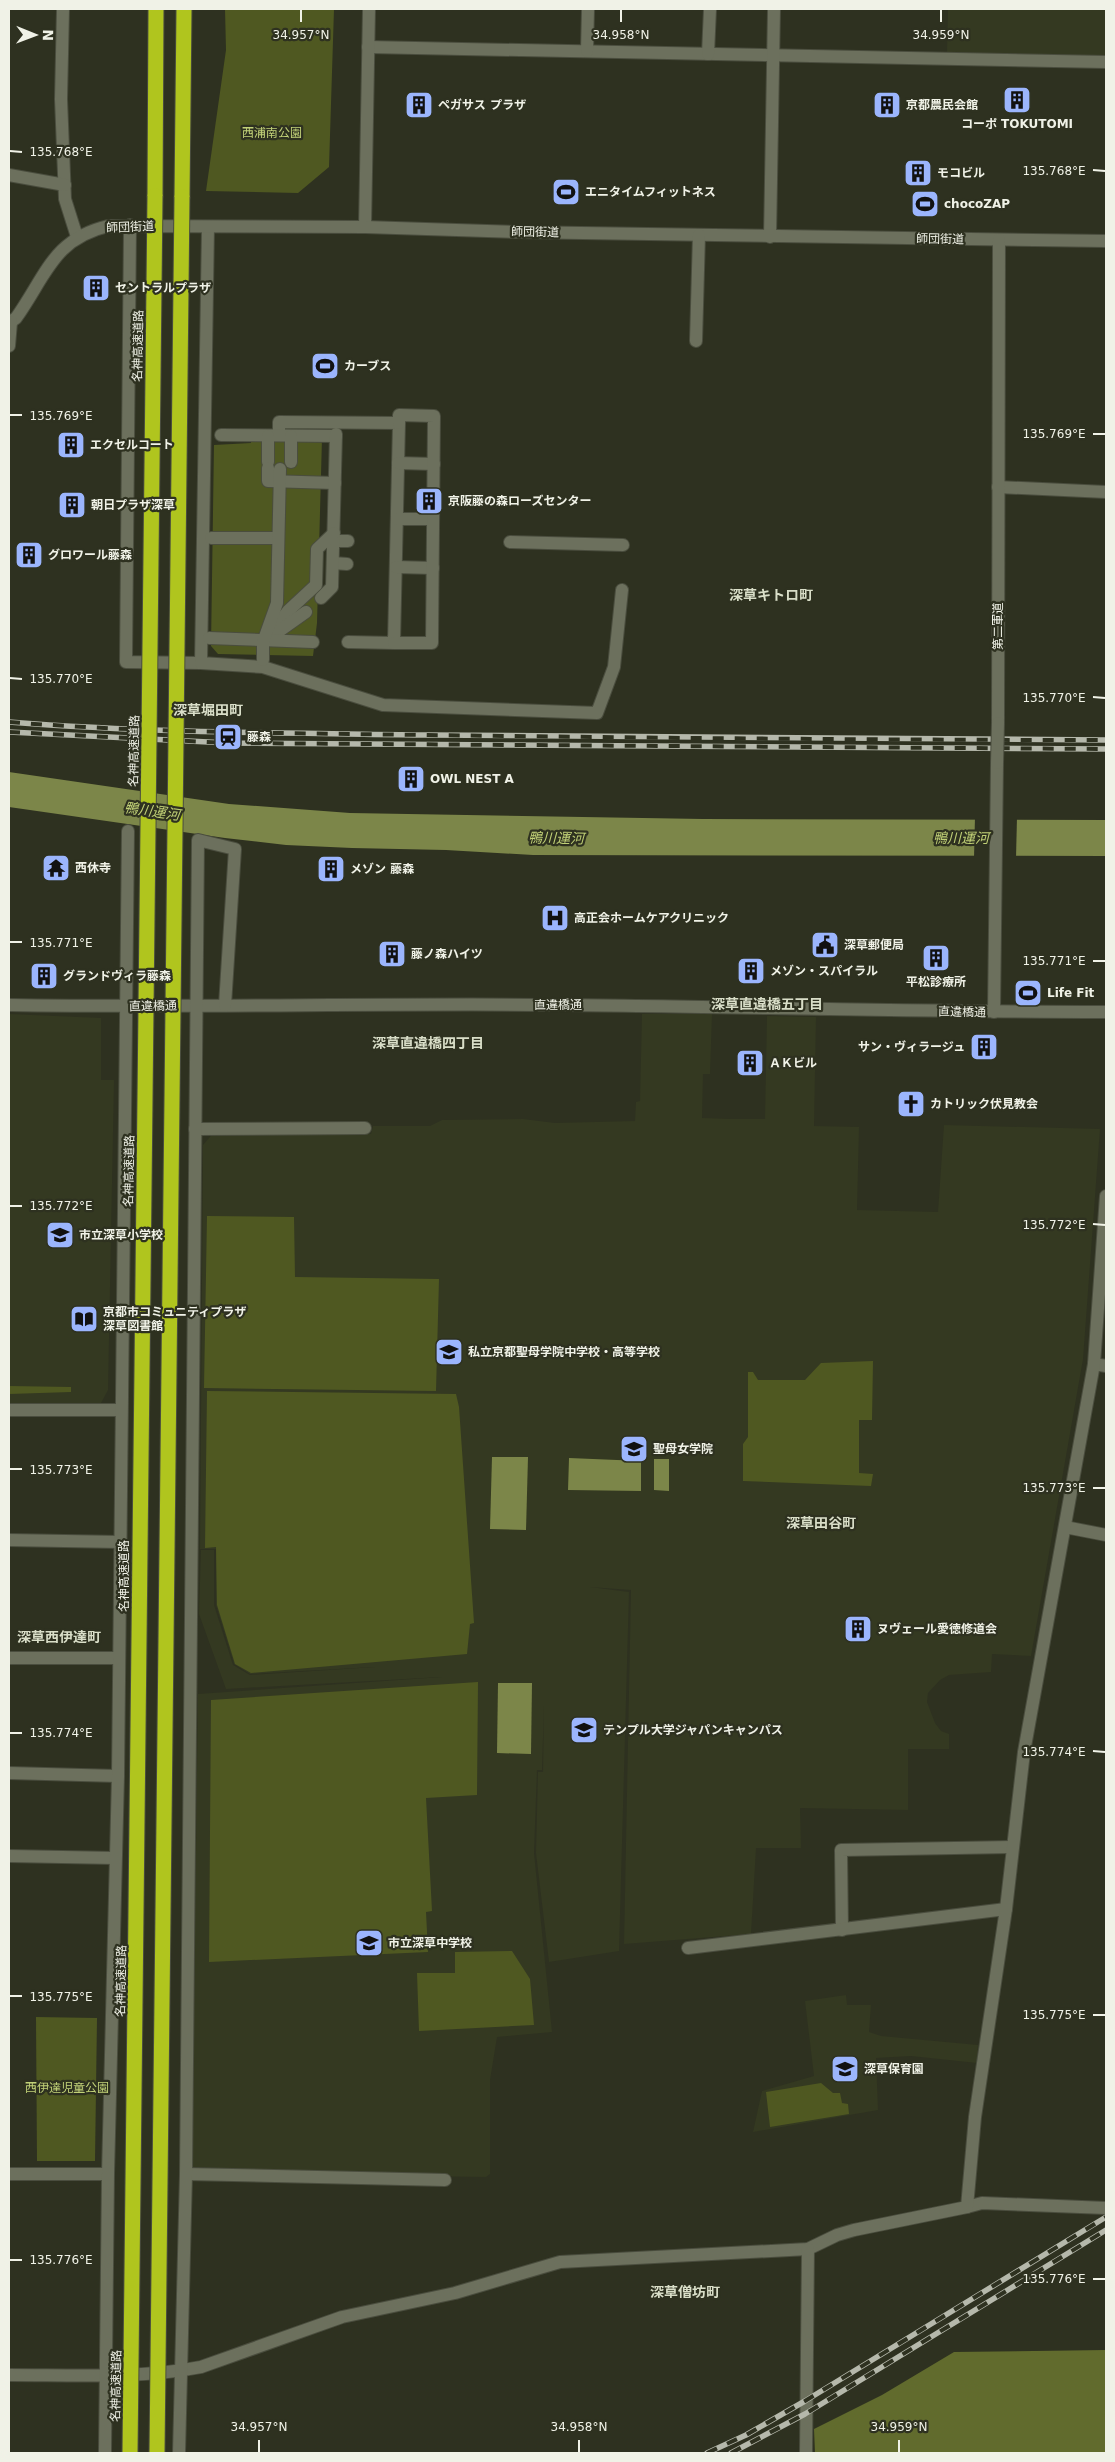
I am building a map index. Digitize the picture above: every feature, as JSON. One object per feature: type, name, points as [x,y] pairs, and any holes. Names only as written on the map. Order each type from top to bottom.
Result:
[{"type":"highway","points":[[147,9],[155,119]]},
{"type":"highway","name":"名神高速道路","points":[[130,2453],[156,9]]},
{"type":"highway","points":[[157,2453],[184,9]]},
{"type":"highway","points":[[183,76],[188,9]]},
{"type":"street","points":[[63,9],[61,99],[65,185],[70,218],[77,237]]},
{"type":"street","points":[[365,227],[369,9]]},
{"type":"street","points":[[587,51],[588,9]]},
{"type":"street","points":[[708,54],[710,9]]},
{"type":"street","points":[[770,237],[774,9]]},
{"type":"street","points":[[368,47],[1106,62]]},
{"type":"street","points":[[9,175],[65,185]]},
{"type":"street","points":[[130,225],[126,662],[201,663],[263,667],[384,705],[597,713],[614,667],[622,590]]},
{"type":"street","name":"師団街道","points":[[10,322],[16,318],[28,301],[54,258],[77,237],[88,231],[108,226],[365,227],[516,232],[1106,242]]},
{"type":"street","points":[[201,663],[208,227]]},
{"type":"street","points":[[696,340],[699,235]]},
{"type":"street","name":"第二軍道","points":[[994,1012],[998,861],[999,240]]},
{"type":"street","points":[[9,346],[10,322]]},
{"type":"street","points":[[348,642],[432,643],[434,416],[399,415],[394,642]]},
{"type":"street","points":[[263,660],[263,642],[277,602],[277,468],[270,435],[279,422],[399,423]]},
{"type":"street","points":[[217,435],[336,435],[332,587],[321,598]]},
{"type":"street","points":[[270,435],[277,468]]},
{"type":"street","points":[[398,463],[434,464]]},
{"type":"street","points":[[277,468],[335,483]]},
{"type":"street","points":[[998,487],[1106,492]]},
{"type":"street","points":[[397,519],[433,519]]},
{"type":"street","points":[[334,537],[348,541]]},
{"type":"street","points":[[263,642],[288,611],[316,585],[317,549],[334,537]]},
{"type":"street","points":[[211,538],[278,538]]},
{"type":"street","points":[[510,542],[623,544]]},
{"type":"street","points":[[333,563],[347,564]]},
{"type":"street","points":[[396,567],[433,568]]},
{"type":"street","points":[[263,642],[306,612]]},
{"type":"street","points":[[209,638],[263,642],[312,642]]},
{"type":"street","points":[[105,2453],[108,2174],[118,1776],[128,831]]},
{"type":"street","points":[[179,2453],[186,2174],[198,840],[235,849],[225,1005]]},
{"type":"street","name":"直違橋通","points":[[9,1005],[565,1005],[1106,1012]]},
{"type":"street","points":[[195,1129],[365,1128]]},
{"type":"street","points":[[967,2207],[975,2117],[1006,1909],[1024,1752],[1065,1527],[1100,1365],[1106,1196]]},
{"type":"street","points":[[9,1410],[121,1410]]},
{"type":"street","points":[[1065,1527],[1106,1535]]},
{"type":"street","points":[[9,1540],[120,1542]]},
{"type":"street","points":[[9,1658],[119,1658]]},
{"type":"street","points":[[9,1773],[118,1776]]},
{"type":"street","points":[[842,1930],[841,1850],[1012,1847]]},
{"type":"street","points":[[9,1856],[115,1858]]},
{"type":"street","points":[[688,1948],[1006,1909]]},
{"type":"street","points":[[9,2174],[108,2174]]},
{"type":"street","points":[[186,2174],[445,2180]]},
{"type":"street","points":[[9,2375],[105,2375],[180,2371],[202,2367],[342,2317],[455,2293],[560,2262],[808,2248],[846,2232],[982,2203],[1106,2208]]},
{"type":"street","points":[[806,2453],[808,2248]]},
{"type":"shaded area","points":[[948,9],[1106,9],[1106,57],[947,53]]},
{"type":"shaded area","name":"市立深草小学校","points":[[9,1014],[101,1018],[101,1080],[114,1080],[108,1390],[101,1403],[9,1403]]},
{"type":"shaded area","name":"聖母女学院","points":[[642,1014],[712,1014],[710,1074],[703,1074],[702,1118],[731,1119],[765,1119],[767,1016],[816,1017],[814,1126],[859,1127],[857,1210],[938,1212],[944,1125],[1100,1129],[1083,1359],[1031,1656],[992,1654],[991,1672],[949,1675],[940,1680],[928,1693],[927,1702],[935,1723],[941,1731],[949,1734],[949,1749],[908,1749],[908,1810],[800,1808],[801,1848],[756,1848],[751,1934],[624,1944],[631,1590],[590,1587],[629,1592],[619,1951],[549,1962],[536,1853],[538,1772],[543,1772],[544,1705],[542,1770],[537,1770],[534,1853],[552,2032],[497,2037],[490,2080],[490,2174],[486,2177],[415,2176],[192,2167],[198,1694],[442,1677],[226,1689],[199,1614],[201,1550],[214,1550],[214,1605],[233,1665],[250,1675],[375,1667],[250,1674],[234,1664],[216,1605],[216,1549],[200,1549],[203,1145],[215,1131],[371,1134],[373,1126],[430,1126],[442,1120],[523,1119],[555,1123],[635,1121],[636,1102],[640,1101]]},
{"type":"shaded area","name":"深草保育園","points":[[846,1995],[847,2005],[871,2005],[869,2032],[881,2036],[978,2045],[977,2063],[911,2056],[876,2058],[878,2110],[753,2132],[762,2091],[814,2076],[805,2001]]},
{"type":"shaded area","points":[[1106,2350],[1106,2453],[815,2453],[814,2429],[882,2395],[954,2352]]},
{"type":"green space","name":"西浦南公園","points":[[225,9],[334,9],[329,167],[298,193],[206,191],[226,50]]},
{"type":"green space","points":[[251,436],[322,438],[317,623],[313,656],[218,654],[211,646],[214,445],[251,443]]},
{"type":"green space","points":[[207,1216],[294,1217],[295,1277],[439,1279],[436,1391],[204,1388]]},
{"type":"green space","points":[[873,1361],[872,1420],[859,1420],[859,1473],[873,1474],[871,1486],[743,1481],[743,1444],[748,1437],[748,1372],[753,1372],[758,1380],[805,1380],[821,1363]]},
{"type":"green space","points":[[9,1386],[71,1387],[71,1392],[9,1394]]},
{"type":"green space","points":[[207,1391],[456,1394],[459,1407],[474,1623],[470,1624],[467,1654],[251,1673],[235,1664],[217,1605],[216,1547],[205,1548]]},
{"type":"green space","points":[[478,1682],[477,1795],[426,1798],[432,1911],[426,1912],[428,1952],[209,1962],[211,1700]]},
{"type":"green space","points":[[512,1951],[530,1979],[534,2025],[419,2031],[417,1973],[455,1973],[455,1952]]},
{"type":"green space","name":"西伊達児童公園","points":[[36,2017],[97,2018],[95,2161],[37,2161]]},
{"type":"green space","points":[[821,2083],[833,2093],[840,2093],[842,2103],[848,2104],[849,2114],[770,2127],[766,2092]]},
{"type":"water","name":"鴨川運河","points":[[9,772],[229,804],[350,813],[703,819],[1106,820],[1106,856],[533,855],[286,845],[9,807]]},
{"type":"water","points":[[492,1457],[528,1457],[526,1530],[490,1529]]},
{"type":"water","points":[[569,1458],[641,1461],[641,1491],[568,1490]]},
{"type":"water","points":[[654,1459],[669,1459],[669,1491],[654,1490]]},
{"type":"water","points":[[498,1683],[532,1683],[531,1754],[497,1753]]},
{"type":"pier","points":[[975,817],[1017,817],[1016,858],[974,858]]},
{"type":"railway","points":[[9,722],[61,726],[271,733],[767,739],[1106,740]]},
{"type":"railway","points":[[9,732],[228,743],[1106,749]]},
{"type":"railway","points":[[707,2453],[746,2435],[805,2401],[1106,2217]]},
{"type":"railway","points":[[731,2453],[805,2414],[1106,2230]]},
{"type":"place","name":"コーポ TOKUTOMI","points":[[1017,100]]},
{"type":"place","name":"ペガサス プラザ","points":[[419,105]]},
{"type":"place","name":"京都農民会館","points":[[887,105]]},
{"type":"place","name":"モコビル","points":[[918,173]]},
{"type":"place","name":"エニタイムフィットネス","points":[[566,192]]},
{"type":"place","name":"chocoZAP","points":[[925,204]]},
{"type":"place","name":"セントラルプラザ","points":[[96,288]]},
{"type":"place","name":"カーブス","points":[[325,366]]},
{"type":"place","name":"エクセルコート","points":[[71,445]]},
{"type":"place","name":"京阪藤の森ローズセンター","points":[[429,501]]},
{"type":"place","name":"朝日プラザ深草","points":[[72,505]]},
{"type":"place","name":"グロワール藤森","points":[[29,555]]},
{"type":"place","name":"藤森","points":[[228,737]]},
{"type":"place","name":"OWL NEST A","points":[[411,779]]},
{"type":"place","name":"西休寺","points":[[56,868]]},
{"type":"place","name":"メゾン 藤森","points":[[331,869]]},
{"type":"place","name":"高正会ホームケアクリニック","points":[[555,918]]},
{"type":"place","name":"深草郵便局","points":[[825,945]]},
{"type":"place","name":"藤ノ森ハイツ","points":[[392,954]]},
{"type":"place","name":"平松診療所","points":[[936,958]]},
{"type":"place","name":"メゾン・スパイラル","points":[[751,971]]},
{"type":"place","name":"グランドヴィラ藤森","points":[[44,976]]},
{"type":"place","name":"Life Fit","points":[[1028,993]]},
{"type":"place","name":"サン・ヴィラージュ","points":[[984,1047]]},
{"type":"place","name":"ＡＫビル","points":[[750,1063]]},
{"type":"place","name":"カトリック伏見教会","points":[[911,1104]]},
{"type":"place","name":"市立深草小学校","points":[[60,1235]]},
{"type":"place","name":"京都市コミュニティプラザ 深草図書館","points":[[84,1319]]},
{"type":"place","name":"私立京都聖母学院中学校・高等学校","points":[[449,1352]]},
{"type":"place","name":"聖母女学院","points":[[634,1449]]},
{"type":"place","name":"ヌヴェール愛徳修道会","points":[[858,1629]]},
{"type":"place","name":"テンプル大学ジャパンキャンパス","points":[[584,1730]]},
{"type":"place","name":"市立深草中学校","points":[[369,1943]]},
{"type":"place","name":"深草保育園","points":[[845,2069]]},
{"type":"district","name":"深草キトロ町","points":[[771,595]]},
{"type":"district","name":"深草堀田町","points":[[208,710]]},
{"type":"district","name":"深草直違橋五丁目","points":[[767,1004]]},
{"type":"district","name":"深草直違橋四丁目","points":[[428,1043]]},
{"type":"district","name":"深草田谷町","points":[[821,1523]]},
{"type":"district","name":"深草西伊達町","points":[[59,1637]]},
{"type":"district","name":"深草僧坊町","points":[[685,2292]]}]
